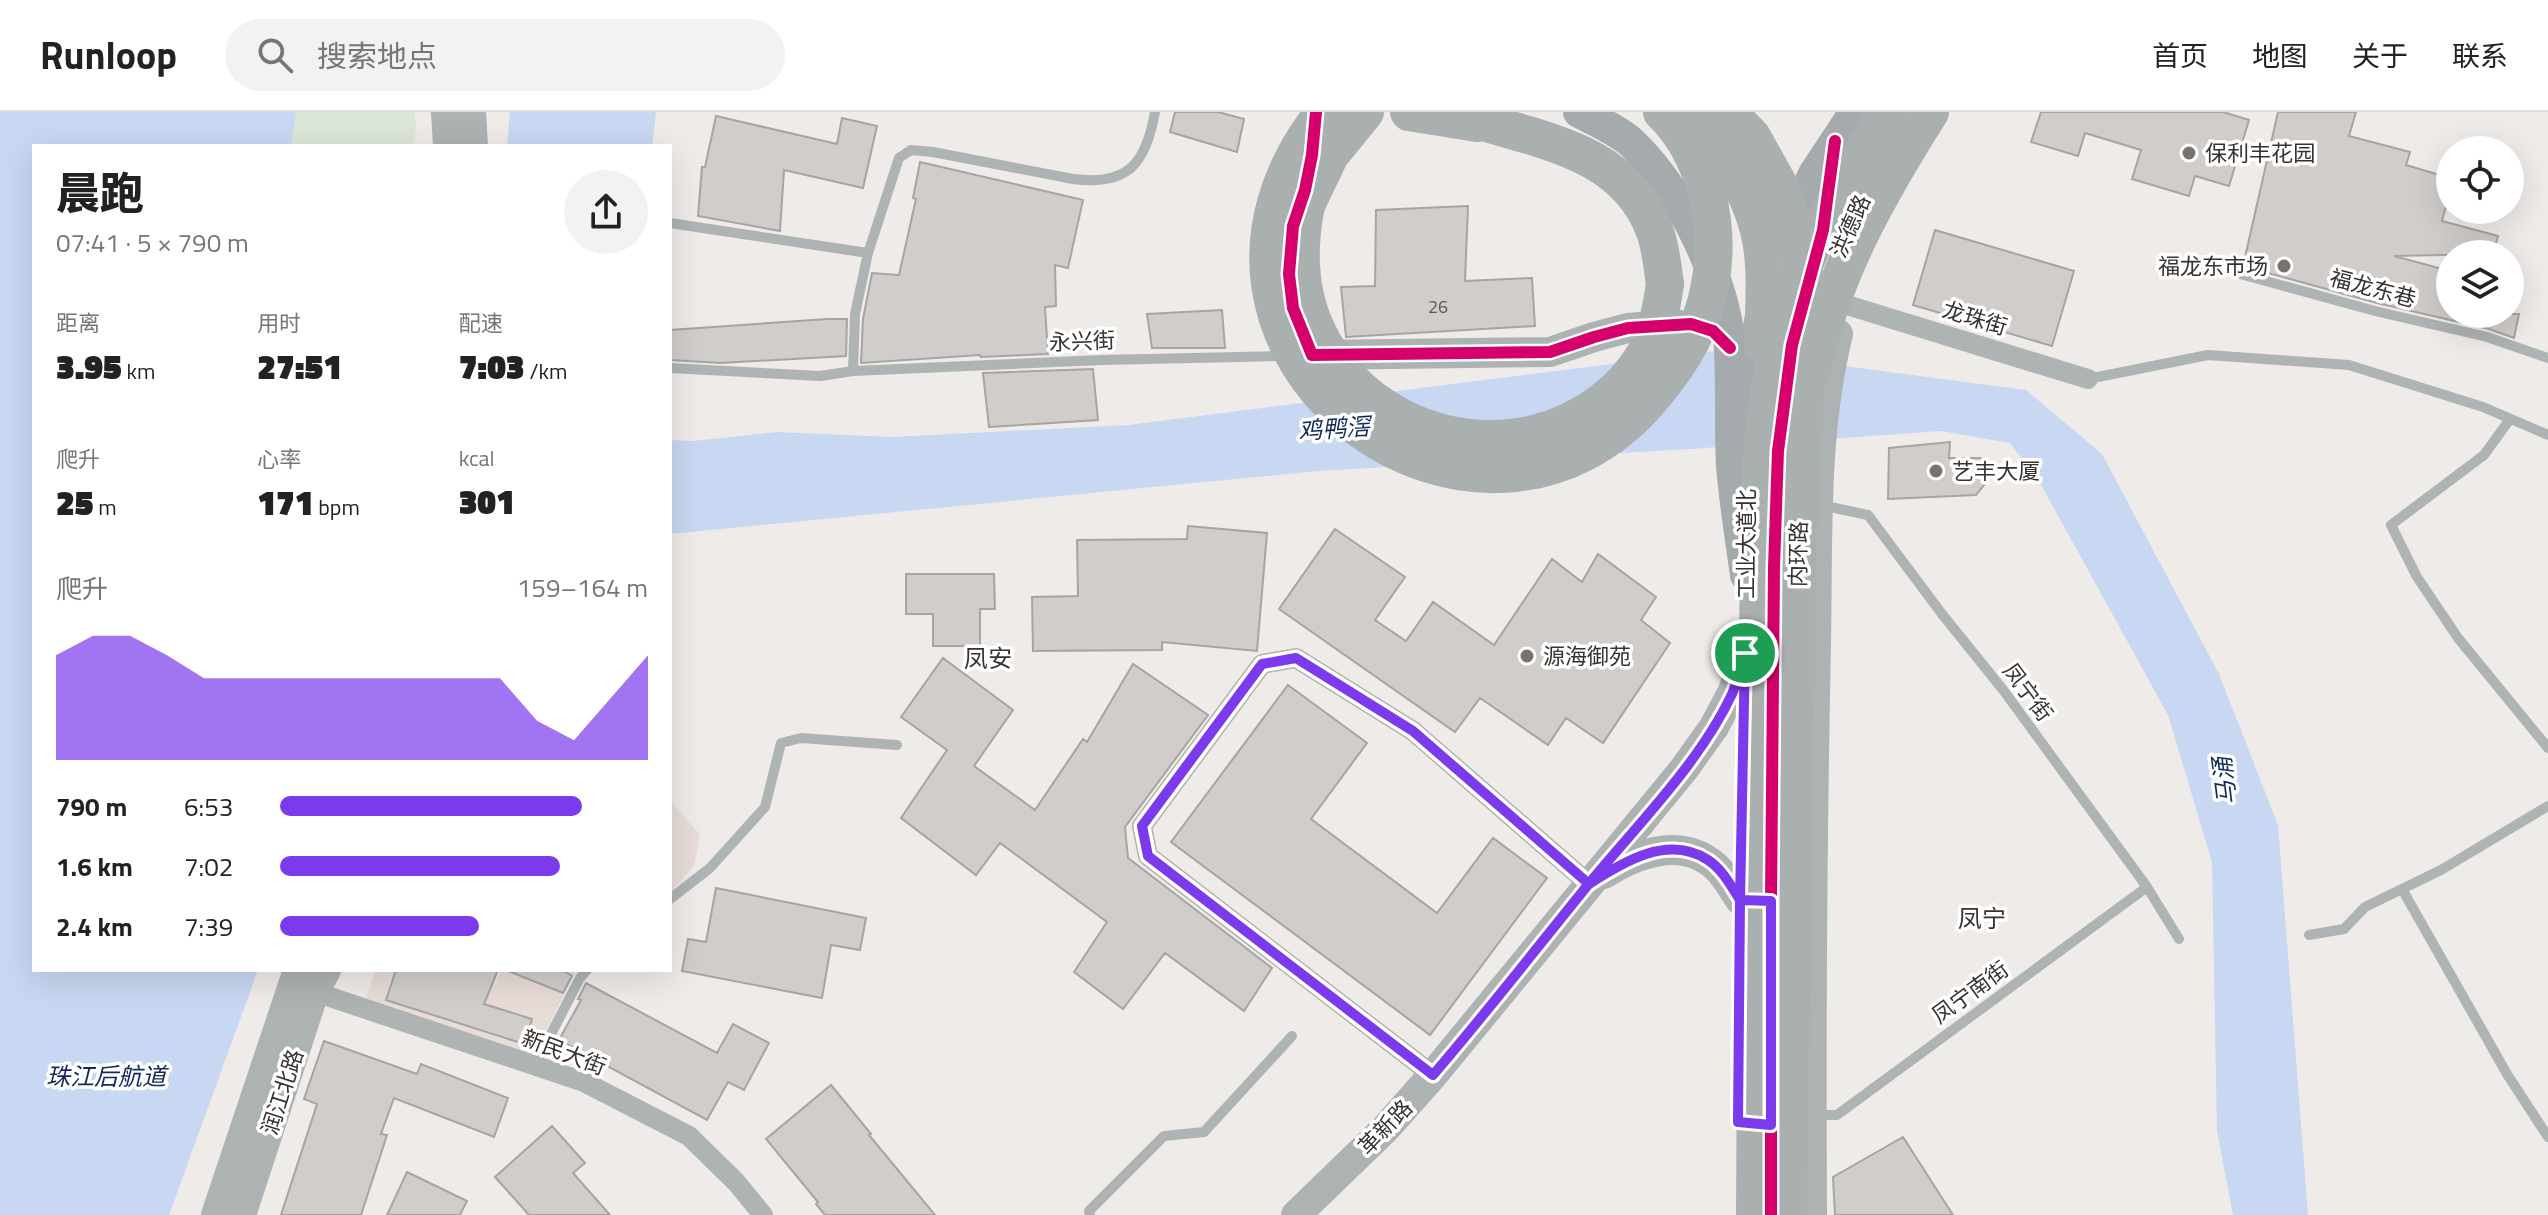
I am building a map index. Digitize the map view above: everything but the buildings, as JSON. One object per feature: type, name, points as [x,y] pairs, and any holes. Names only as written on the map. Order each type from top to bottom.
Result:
[{"type":"highway","points":[[1324,112],[1307,134],[1280,190],[1271,218],[1267,244],[1272,295],[1287,343],[1313,386],[1352,424],[1373,439],[1421,462],[1472,473],[1499,474],[1546,466],[1570,458],[1626,425],[1680,363],[1705,312],[1714,263],[1712,210],[1695,162],[1677,127],[1662,112]]},
{"type":"highway","points":[[1365,112],[1330,155],[1306,205],[1299,251],[1301,272],[1305,297],[1325,344],[1356,385],[1376,402],[1399,416],[1447,436],[1500,441],[1525,437],[1576,419],[1615,391],[1636,370],[1652,341],[1665,284],[1654,227],[1637,199],[1621,181],[1603,166],[1571,148],[1469,118],[1409,112]]},
{"type":"highway","points":[[1683,112],[1691,117],[1726,158],[1752,203],[1762,232],[1765,269],[1762,374],[1777,451]]},
{"type":"highway","points":[[1728,112],[1752,137],[1768,162],[1796,229],[1806,283],[1808,334],[1777,451]]},
{"type":"highway","name":"内环路","points":[[1791,1215],[1797,560],[1777,451],[1773,371],[1792,297],[1831,206],[1888,112]]},
{"type":"highway","name":"内环路","points":[[1755,1215],[1760,533],[1777,451],[1840,279],[1873,207],[1930,112]]},
{"type":"main road","points":[[446,112],[448,144]]},
{"type":"main road","points":[[471,112],[473,144]]},
{"type":"main road","points":[[1316,112],[1305,190],[1293,226],[1289,274],[1293,308],[1312,355],[1550,352],[1628,328],[1691,324],[1742,346]]},
{"type":"main road","points":[[1579,112],[1632,144],[1683,211],[1742,346],[1777,451],[1798,693],[1791,1215]]},
{"type":"main road","points":[[1742,346],[1778,253],[1814,174],[1840,127],[1855,112]]},
{"type":"main road","name":"洪德路","points":[[1777,451],[1812,349],[1821,297],[1845,233],[1870,181],[1912,112]]},
{"type":"main road","points":[[1812,349],[1847,305],[1887,212],[1949,112]]},
{"type":"main road","points":[[1777,451],[1819,505],[1812,921],[1792,1118],[1812,1215]]},
{"type":"main road","name":"工业大道北","points":[[1737,1215],[1738,1122],[1756,900],[1745,653],[1746,575],[1777,451]]},
{"type":"main road","name":"革新路","points":[[1296,1215],[1386,1128],[1433,1075],[1684,769],[1714,727],[1733,691],[1745,653]]},
{"type":"main road","points":[[1589,884],[1633,858],[1660,850],[1689,851],[1707,860],[1756,900]]},
{"type":"main road","name":"润江北路","points":[[216,1215],[307,979]]},
{"type":"main road","name":"润江北路","points":[[241,1215],[307,979]]},
{"type":"street","points":[[1632,144],[1674,175],[1691,180],[1715,180],[1737,146],[1741,112]]},
{"type":"street","points":[[1812,349],[1799,312],[1823,230],[1840,127]]},
{"type":"street","name":"龙珠街","points":[[1847,305],[2088,379]]},
{"type":"street","points":[[1771,1215],[1792,1118],[1756,900],[1774,567],[1777,451]]},
{"type":"street","points":[[1433,1075],[1148,856],[1142,826],[1262,664],[1296,658],[1413,731],[1589,884]]},
{"type":"street","name":"新民大街","points":[[307,979],[584,1082],[689,1136],[736,1182],[763,1215]]},
{"type":"street","points":[[1738,1122],[1792,1118]]},
{"type":"lane","points":[[853,371],[855,314],[868,253],[899,158],[911,150],[933,152],[1073,179],[1090,181],[1112,178],[1128,171],[1142,159],[1155,112]]},
{"type":"lane","points":[[672,223],[868,253]]},
{"type":"lane","name":"福龙东巷","points":[[2233,272],[2375,311],[2487,337],[2548,358]]},
{"type":"lane","name":"永兴街","points":[[672,368],[820,376],[853,371],[1102,360],[1312,355]]},
{"type":"lane","points":[[2088,379],[2208,355],[2349,365],[2483,407],[2548,435]]},
{"type":"lane","points":[[2510,419],[2484,455],[2391,525],[2417,577],[2458,638],[2548,748]]},
{"type":"lane","name":"凤宁街","points":[[1819,505],[1868,515],[2004,691],[2147,887],[2179,939]]},
{"type":"lane","points":[[672,897],[710,868],[765,807],[781,743],[801,738],[897,745]]},
{"type":"lane","points":[[2309,935],[2344,929],[2365,907],[2441,870],[2548,806]]},
{"type":"lane","name":"凤宁南街","points":[[1792,1118],[1837,1115],[2147,887]]},
{"type":"lane","points":[[2402,889],[2507,1074],[2548,1137]]},
{"type":"lane","points":[[535,1065],[585,972]]},
{"type":"lane","points":[[1090,1215],[1089,1211],[1164,1136],[1204,1132],[1292,1036]]},
{"type":"shaded area","points":[[672,802],[700,835],[694,866],[672,891]]},
{"type":"shaded area","points":[[375,972],[465,972],[495,984],[500,972],[575,972],[532,1060],[364,1002]]},
{"type":"green space","points":[[296,112],[415,112],[412,144],[291,144]]},
{"type":"water","name":"珠江后航道","points":[[0,112],[296,112],[291,144],[32,144],[32,972],[257,972],[169,1215],[0,1215]]},
{"type":"water","points":[[510,112],[656,112],[652,144],[507,144]]},
{"type":"water","points":[[1722,350],[2026,390],[2102,454],[2219,674],[2278,825],[2308,1215],[2233,1215],[2217,1131],[2212,862],[2168,715],[2040,483],[2010,443],[1941,431],[1318,471],[672,534],[672,440],[693,441],[777,432],[893,437],[1128,425]]},
{"type":"cycle path","points":[[1316,112],[1305,190],[1293,226],[1289,274],[1293,308],[1312,355],[1550,352],[1628,328],[1691,324],[1713,331],[1730,348]]},
{"type":"cycle path","points":[[1771,1215],[1774,567],[1778,451],[1792,345],[1823,230],[1835,141]]},
{"type":"cycle path","points":[[1433,1075],[1148,856],[1142,826],[1262,664],[1296,658],[1413,731],[1589,884]]},
{"type":"place","name":"保利丰花园","points":[[2189,153]]},
{"type":"place","name":"福龙东市场","points":[[2284,266]]},
{"type":"place","name":"艺丰大厦","points":[[1936,471]]},
{"type":"place","name":"源海御苑","points":[[1527,656]]},
{"type":"district","name":"凤安","points":[[988,658]]},
{"type":"district","name":"凤宁","points":[[1982,918]]},
{"type":"route","points":[[1745,653],[1733,691],[1714,727],[1684,769],[1589,884],[1474,1027],[1433,1075],[1148,856],[1142,826],[1262,664],[1296,658],[1413,731],[1589,884],[1633,858],[1660,850],[1689,851],[1719,870],[1740,900],[1738,1122],[1771,1125],[1771,901],[1740,900],[1745,653]]},
{"type":"water label","name":"鸡鸭滘","points":[[1334,428]]},
{"type":"water label","name":"马涌","points":[[2224,781]]}]
